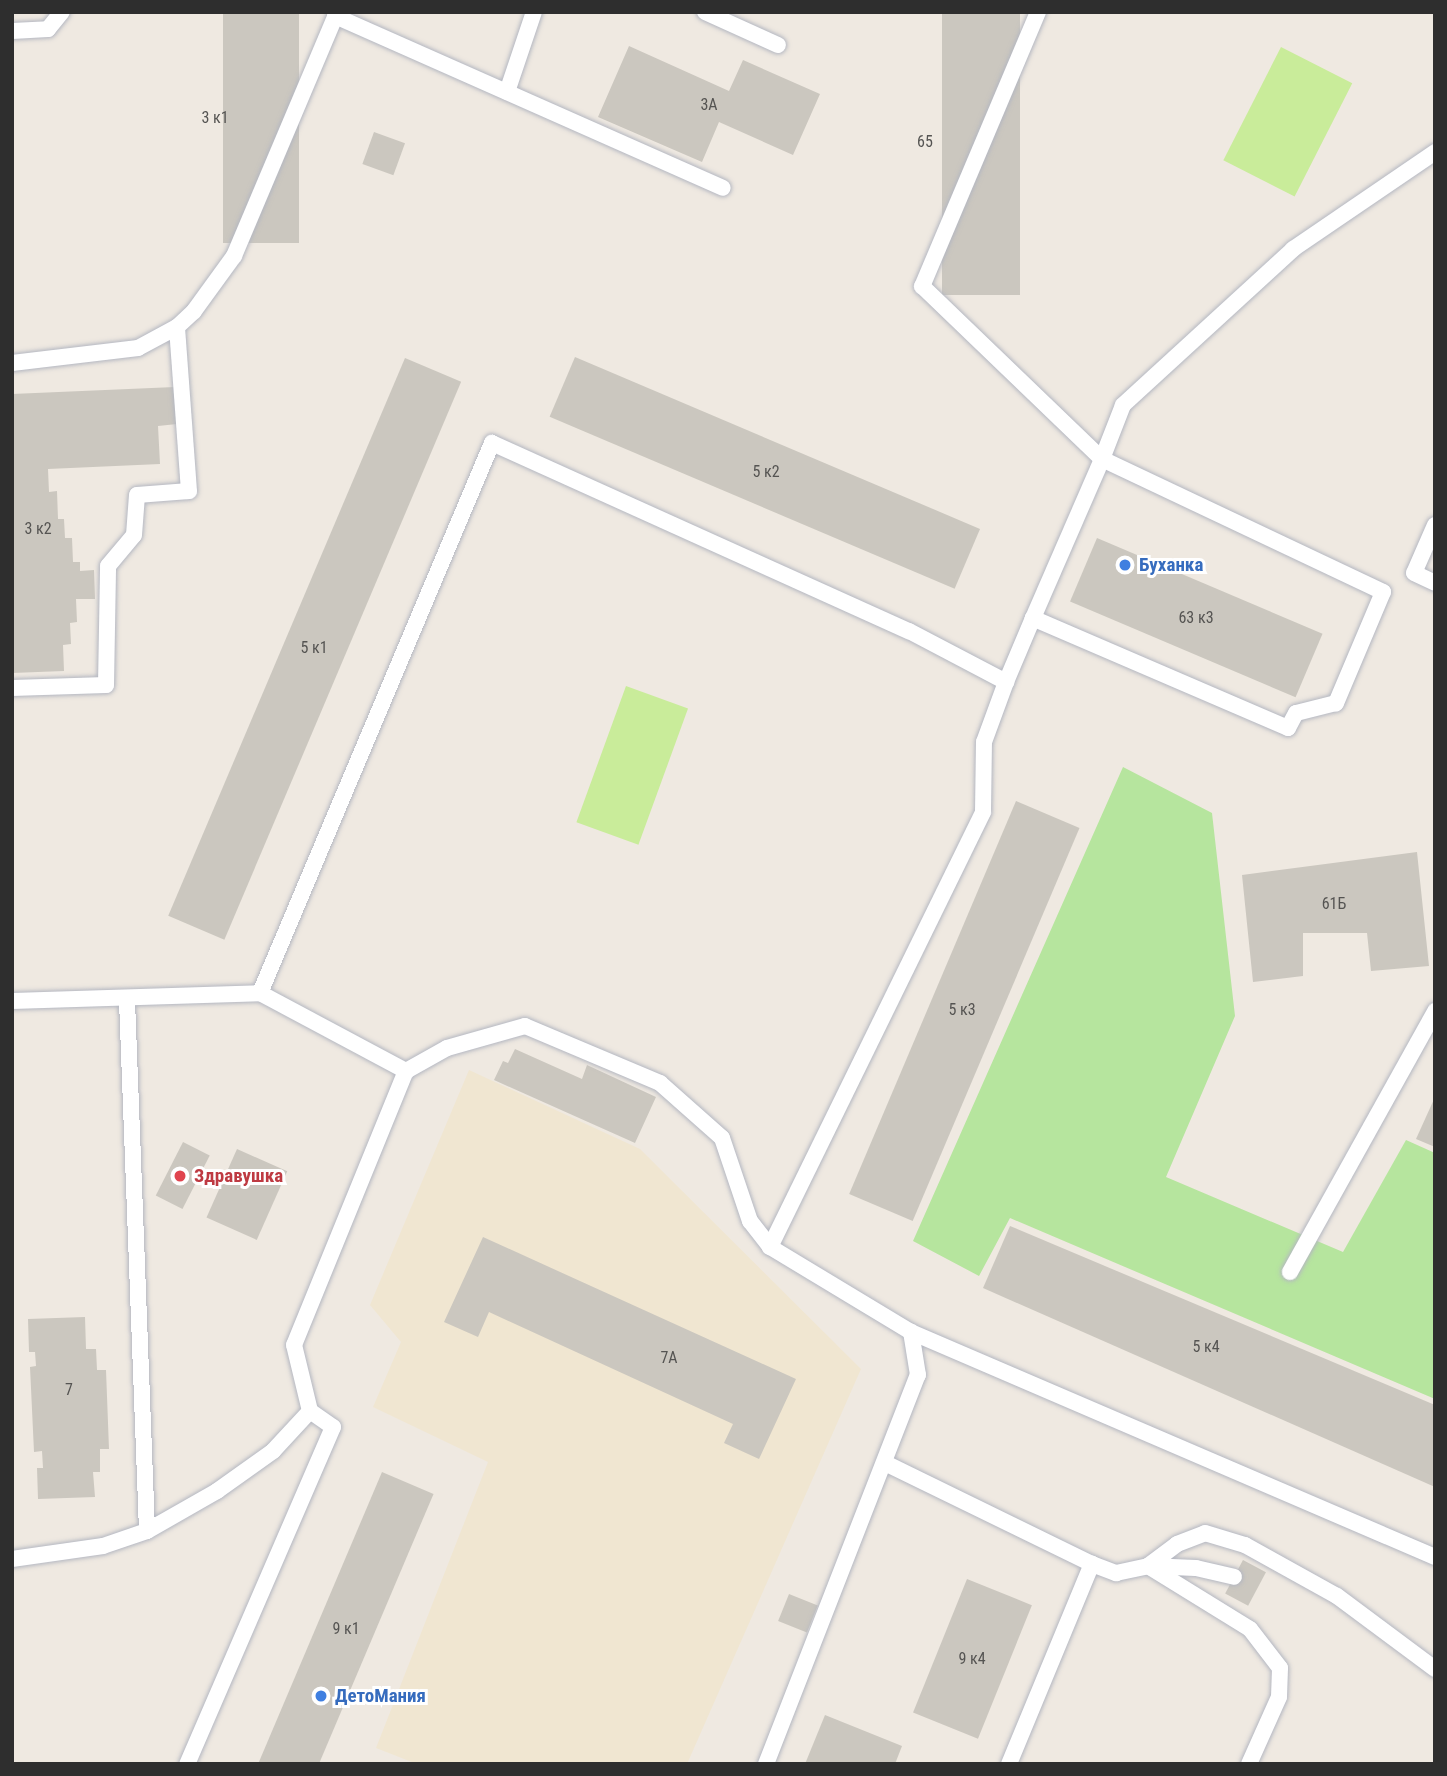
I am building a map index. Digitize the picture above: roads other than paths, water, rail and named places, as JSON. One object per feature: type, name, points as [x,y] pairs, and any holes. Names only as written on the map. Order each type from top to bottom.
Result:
[{"type":"lane","points":[[12,31],[48,29],[62,12]]},
{"type":"lane","points":[[507,92],[534,12]]},
{"type":"lane","points":[[705,12],[778,45]]},
{"type":"lane","points":[[1033,618],[1288,727],[1296,713],[1336,703],[1383,592],[1102,459],[922,286],[1038,12]]},
{"type":"lane","points":[[12,363],[138,348],[177,327],[234,256],[336,14],[723,188]]},
{"type":"lane","points":[[770,1247],[983,812],[984,742],[1006,682],[1123,405],[1293,249],[1435,152]]},
{"type":"lane","points":[[12,688],[106,685],[108,566],[134,535],[136,495],[189,491],[177,327]]},
{"type":"lane","points":[[260,993],[492,443],[909,631],[1006,682]]},
{"type":"lane","points":[[1435,525],[1414,573],[1435,583]]},
{"type":"lane","points":[[12,1001],[127,1000],[260,993],[406,1071]]},
{"type":"lane","points":[[127,1000],[147,1531]]},
{"type":"lane","points":[[1290,1272],[1435,1011]]},
{"type":"lane","points":[[187,1764],[333,1427],[310,1410],[294,1345],[406,1071],[447,1048],[525,1026],[660,1083],[722,1138],[750,1221],[770,1247],[911,1332],[1435,1557]]},
{"type":"lane","points":[[766,1764],[886,1463],[918,1375],[911,1332]]},
{"type":"lane","points":[[12,1559],[103,1546],[147,1531],[216,1491],[273,1451],[310,1410]]},
{"type":"lane","points":[[886,1463],[1092,1564],[1116,1573],[1148,1566],[1196,1568],[1234,1577]]},
{"type":"lane","points":[[1148,1566],[1177,1544],[1205,1533],[1245,1545],[1337,1596],[1435,1669]]},
{"type":"lane","points":[[1009,1764],[1092,1564]]},
{"type":"lane","points":[[1148,1566],[1250,1629],[1280,1668],[1279,1697],[1249,1764]]},
{"type":"place","name":"Буханка","points":[[1125,565]]},
{"type":"place","name":"Здравушка","points":[[180,1176]]},
{"type":"place","name":"ДетоМания","points":[[321,1696]]}]
